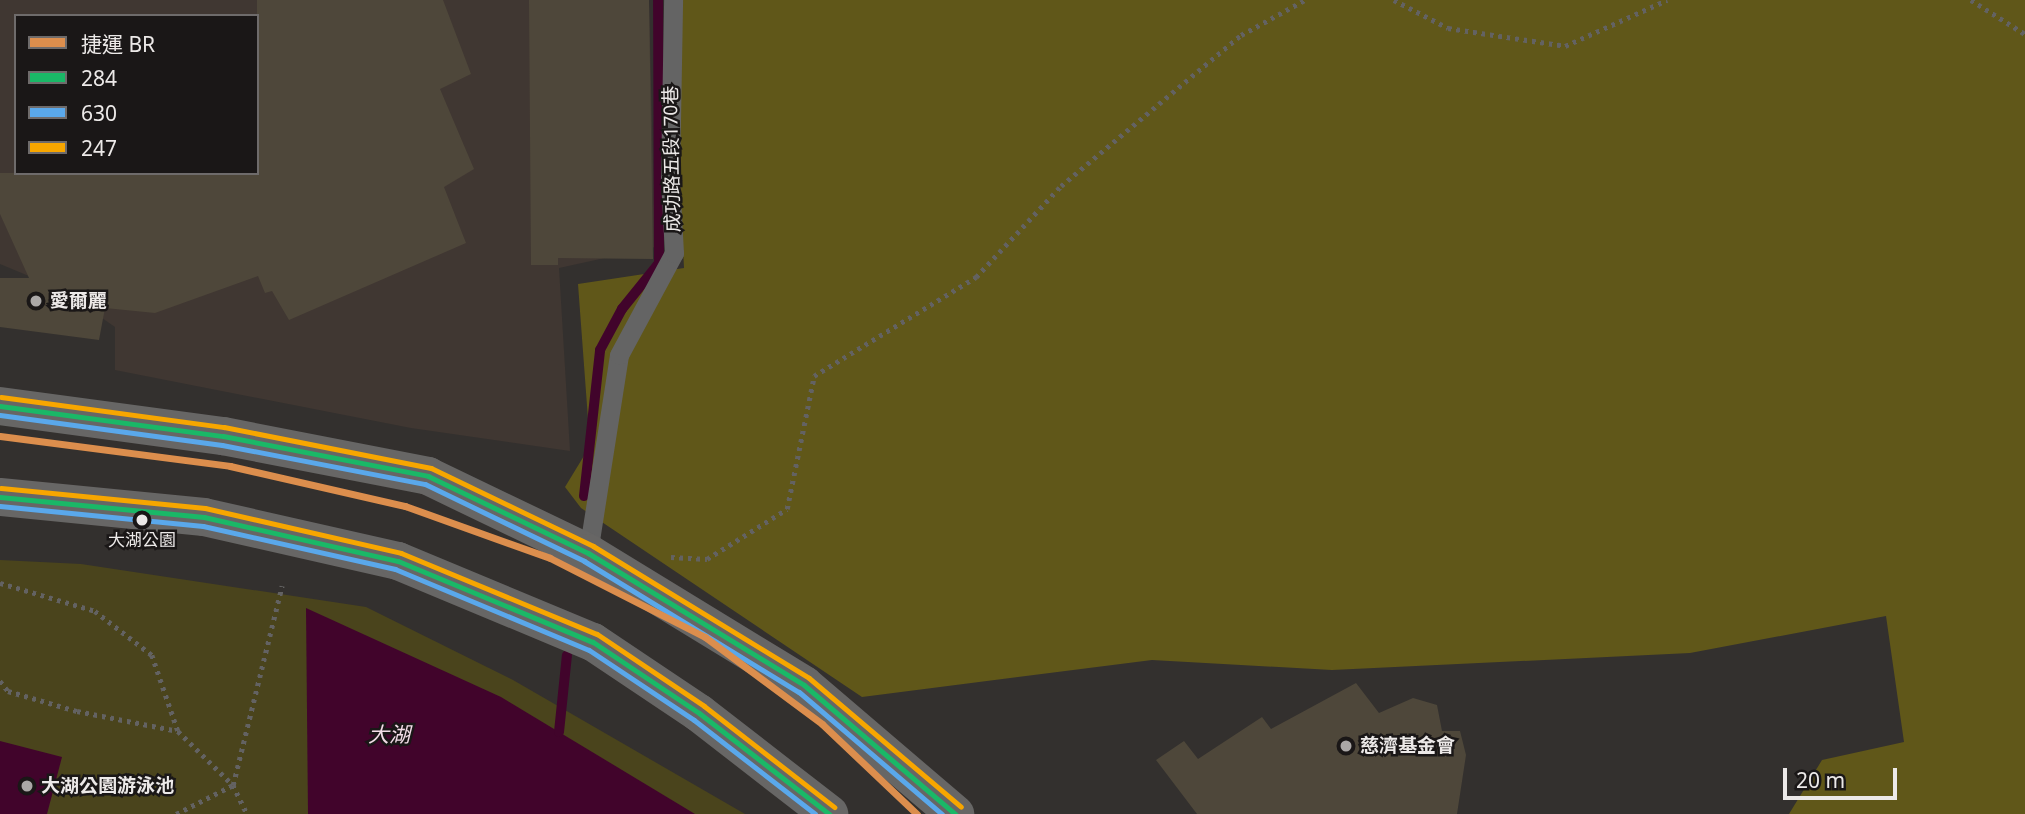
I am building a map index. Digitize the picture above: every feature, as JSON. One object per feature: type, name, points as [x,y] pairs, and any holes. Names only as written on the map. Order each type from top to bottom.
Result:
[{"type":"main road","points":[[0,406],[223,436],[428,476],[588,553],[804,685],[955,814]]},
{"type":"main road","points":[[0,497],[204,517],[398,561],[593,642],[699,713],[829,814]]},
{"type":"lane","name":"成功路五段170巷","points":[[588,553],[619,355],[674,253],[670,178],[673,0]]},
{"type":"path","points":[[667,557],[707,559],[787,509],[814,376],[976,277],[1071,177],[1241,35],[1305,0]]},
{"type":"path","points":[[1394,0],[1448,27],[1566,46],[1667,0]]},
{"type":"path","points":[[1971,0],[2025,34]]},
{"type":"path","points":[[0,583],[95,611],[152,655],[178,731],[233,785],[247,814]]},
{"type":"path","points":[[176,814],[233,785],[282,586]]},
{"type":"path","points":[[0,681],[8,691],[77,711],[178,731]]},
{"type":"shaded area","points":[[0,0],[649,0],[655,247],[559,268],[570,451],[411,428],[115,370],[115,327],[60,289],[0,264]]},
{"type":"shaded area","points":[[670,0],[2025,0],[2025,814],[1789,814],[1822,760],[1904,742],[1886,616],[1690,653],[1332,670],[1152,660],[862,697],[581,508],[565,487],[590,446],[578,284],[684,268]]},
{"type":"shaded area","name":"大湖公園","points":[[0,560],[81,564],[366,607],[513,680],[745,814],[0,814]]},
{"type":"water","name":"大湖","points":[[306,608],[501,697],[695,814],[308,814]]},
{"type":"water","name":"大湖公園游泳池","points":[[0,741],[62,757],[47,814],[0,814]]},
{"type":"building","points":[[257,0],[443,0],[471,74],[440,89],[474,169],[444,187],[466,243],[289,320],[272,291],[265,293],[258,276],[155,313],[105,308],[99,340],[0,327],[0,278],[29,278],[0,214],[0,173],[259,175]]},
{"type":"building","points":[[529,0],[649,0],[653,259],[558,258],[558,265],[531,265]]},
{"type":"building","name":"慈濟基金會","points":[[1356,683],[1379,713],[1413,698],[1437,705],[1442,731],[1460,731],[1466,755],[1457,814],[1197,814],[1156,760],[1184,741],[1198,759],[1262,717],[1271,729]]},
{"type":"waterway","points":[[584,496],[600,350],[622,309],[659,263],[658,0]]},
{"type":"waterway","points":[[559,732],[567,655]]},
{"type":"metro line","name":"BR","points":[[0,436],[230,466],[405,506],[550,558],[705,637],[822,724],[917,814]]},
{"type":"transit line","name":"247","points":[[1,397],[224,427],[431,468],[593,546],[809,678],[961,807]]},
{"type":"transit line","name":"284","points":[[0,406],[223,436],[428,476],[588,553],[804,685],[955,814]]},
{"type":"transit line","name":"630","points":[[0,415],[222,445],[425,484],[584,561],[799,692],[942,814]]},
{"type":"transit line","name":"247","points":[[1,488],[205,508],[401,553],[597,634],[704,706],[834,807]]},
{"type":"transit line","name":"284","points":[[0,497],[204,517],[398,561],[593,642],[699,713],[829,814]]},
{"type":"transit line","name":"630","points":[[0,506],[203,526],[395,569],[589,650],[694,720],[815,814]]},
{"type":"place","name":"愛爾麗","points":[[36,301]]},
{"type":"place","name":"大湖公園","points":[[142,520]]},
{"type":"place","name":"慈濟基金會","points":[[1346,746]]},
{"type":"place","name":"大湖公園游泳池","points":[[27,786]]}]
